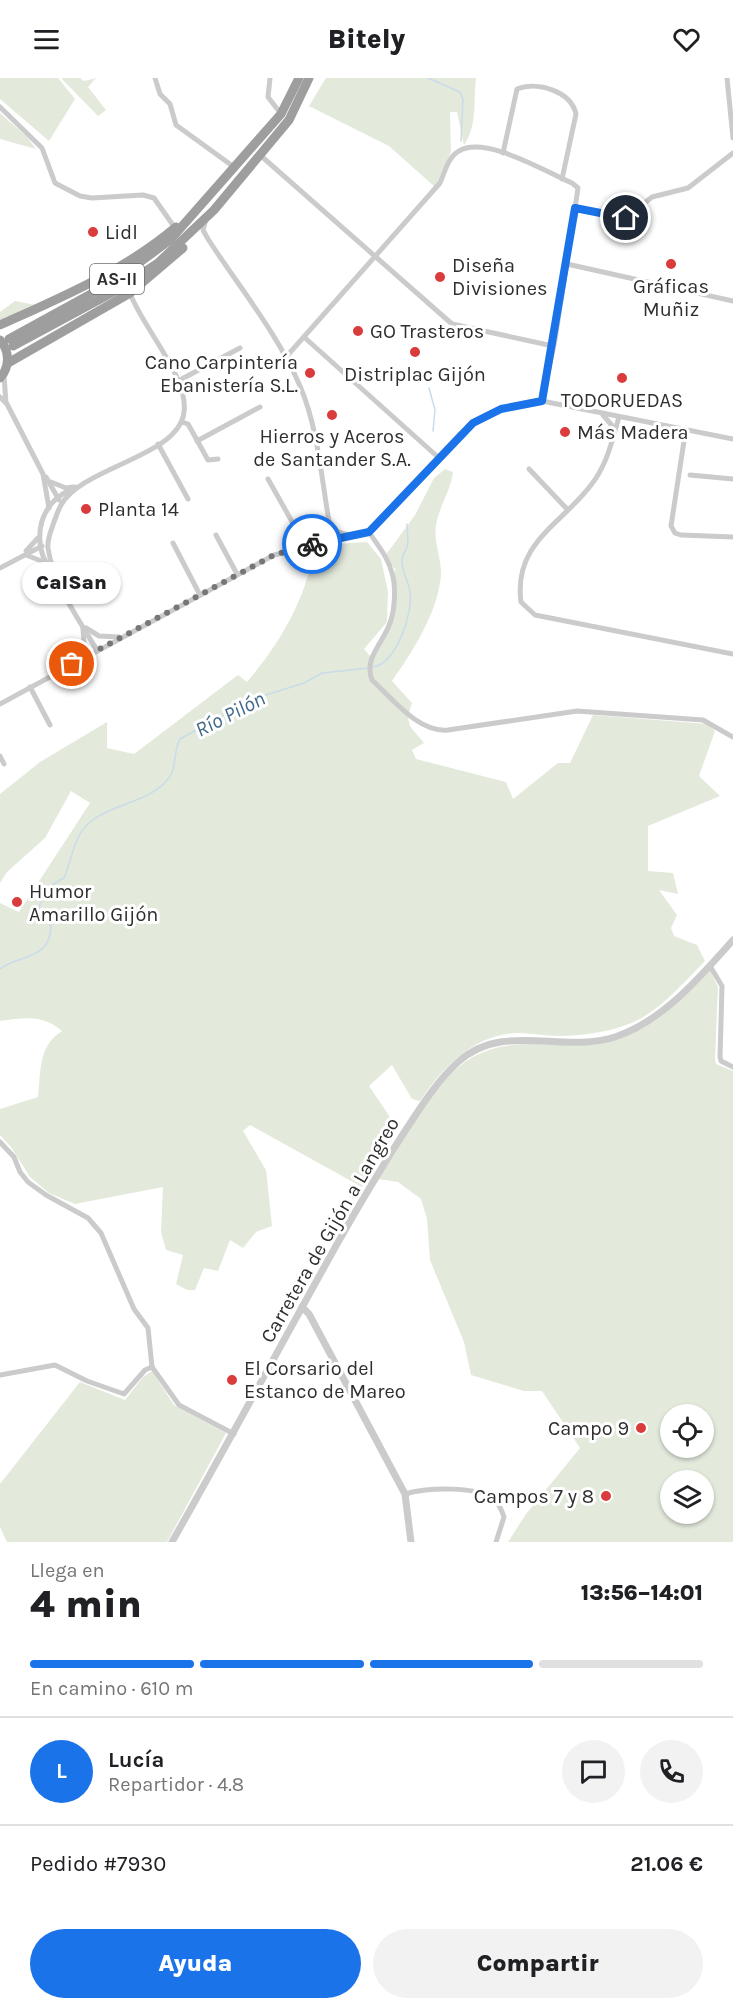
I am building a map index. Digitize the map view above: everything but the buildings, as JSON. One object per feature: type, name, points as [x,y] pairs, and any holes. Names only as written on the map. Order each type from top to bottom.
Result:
[{"type":"highway","name":"AS-II","points":[[7,342],[113,282],[153,255],[183,227],[281,114],[299,78]]},
{"type":"highway","name":"AS-II","points":[[7,342],[117,290],[158,263],[214,210],[260,156],[289,120],[309,78]]},
{"type":"highway","points":[[0,325],[111,274],[149,249],[210,197]]},
{"type":"highway","points":[[8,363],[130,293],[168,263],[214,210]]},
{"type":"highway","points":[[2,376],[8,363],[7,342]]},
{"type":"street","points":[[155,78],[160,94],[170,104],[176,125],[235,168]]},
{"type":"street","points":[[270,78],[268,97],[281,114]]},
{"type":"street","points":[[726,78],[733,138]]},
{"type":"street","points":[[503,153],[517,90],[527,87],[561,93],[574,105],[576,114],[562,179]]},
{"type":"street","points":[[0,107],[42,148],[55,183],[80,196],[92,198],[142,195],[154,198],[175,228]]},
{"type":"street","points":[[286,357],[440,183],[452,157],[460,150],[490,148],[578,188],[567,264],[542,401]]},
{"type":"street","points":[[575,208],[626,218],[652,197],[688,188],[733,153]]},
{"type":"street","points":[[260,156],[452,324],[553,345]]},
{"type":"street","points":[[205,223],[203,230],[208,239],[286,357],[301,387],[313,424],[329,521],[338,532],[354,537]]},
{"type":"street","points":[[567,264],[733,301]]},
{"type":"street","points":[[24,554],[38,538],[49,508],[58,497],[169,438],[182,422],[184,399],[178,381],[130,293]]},
{"type":"street","points":[[304,337],[439,458]]},
{"type":"street","points":[[178,381],[240,348]]},
{"type":"street","points":[[2,376],[7,404],[48,483],[63,502]]},
{"type":"street","points":[[0,397],[7,404]]},
{"type":"street","points":[[0,704],[274,555],[318,542],[354,537],[369,532],[460,434],[486,415],[518,405],[542,401],[733,439]]},
{"type":"street","points":[[197,441],[260,407]]},
{"type":"street","points":[[601,413],[615,429]]},
{"type":"street","points":[[619,417],[602,470],[591,486],[544,532],[531,550],[520,593],[521,602],[535,615],[733,654]]},
{"type":"street","points":[[615,429],[632,420]]},
{"type":"street","points":[[182,422],[188,424],[208,460],[218,459]]},
{"type":"street","points":[[679,428],[684,441],[670,526],[675,533],[681,535],[733,537]]},
{"type":"street","points":[[684,441],[695,432]]},
{"type":"street","points":[[158,444],[188,499]]},
{"type":"street","points":[[529,469],[567,509]]},
{"type":"street","points":[[690,475],[733,479]]},
{"type":"street","points":[[268,479],[299,534],[292,540],[292,550]]},
{"type":"street","points":[[48,483],[66,488],[78,486]]},
{"type":"street","points":[[48,483],[49,508]]},
{"type":"street","points":[[0,568],[40,548],[47,541],[63,502],[78,486]]},
{"type":"street","points":[[318,542],[329,521]]},
{"type":"street","points":[[369,532],[385,556],[394,579],[392,620],[369,664],[369,674],[372,680],[403,709],[435,731],[577,711],[703,720],[733,737]]},
{"type":"street","points":[[216,535],[237,574]]},
{"type":"street","points":[[38,538],[44,562]]},
{"type":"street","points":[[47,541],[54,573]]},
{"type":"street","points":[[172,543],[200,595]]},
{"type":"street","points":[[40,548],[44,550],[52,565]]},
{"type":"street","points":[[24,554],[44,562],[54,573],[97,650]]},
{"type":"street","points":[[83,624],[99,636],[125,636]]},
{"type":"street","points":[[72,664],[84,643],[83,624]]},
{"type":"street","points":[[30,687],[50,725]]},
{"type":"street","points":[[0,756],[4,764]]},
{"type":"street","name":"Carretera de Gijón a Langreo","points":[[172,1542],[369,1188],[431,1091],[458,1062],[484,1046],[506,1039],[572,1042],[602,1040],[637,1028],[664,1009],[710,966],[733,940]]},
{"type":"street","points":[[710,966],[722,986],[720,1057],[733,1067]]},
{"type":"street","points":[[0,1142],[14,1157],[20,1172],[28,1182],[46,1196],[88,1218],[101,1233],[134,1309],[148,1328],[152,1367],[179,1405],[234,1434]]},
{"type":"street","points":[[302,1307],[309,1314],[405,1494],[411,1542]]},
{"type":"street","points":[[0,1375],[55,1365],[87,1381],[124,1394],[139,1376],[152,1367]]},
{"type":"street","points":[[405,1494],[421,1489],[446,1489],[485,1495],[495,1500],[504,1517],[496,1542]]},
{"type":"shaded area","points":[[0,78],[58,78],[75,99],[49,141],[0,99]]},
{"type":"shaded area","points":[[61,78],[80,78],[84,81],[96,78],[88,87],[106,110],[98,116]]},
{"type":"shaded area","points":[[326,78],[476,78],[473,121],[468,137],[464,145],[457,112],[450,112],[451,152],[435,187],[389,146],[309,106]]},
{"type":"shaded area","points":[[0,113],[27,137],[36,149],[0,139]]},
{"type":"shaded area","points":[[15,301],[36,305],[0,322],[0,312]]},
{"type":"shaded area","points":[[445,469],[453,472],[436,525],[441,570],[439,590],[423,632],[392,681],[412,703],[409,716],[410,725],[424,743],[412,750],[416,759],[506,782],[513,799],[558,763],[570,763],[593,715],[708,724],[715,731],[699,776],[720,796],[648,826],[648,871],[673,873],[678,894],[659,890],[677,915],[671,928],[674,936],[697,945],[705,961],[658,1007],[640,1019],[621,1027],[579,1035],[554,1036],[518,1033],[487,1039],[461,1055],[450,1065],[420,1101],[412,1099],[392,1065],[369,1086],[398,1129],[362,1187],[250,1125],[243,1131],[266,1170],[272,1226],[256,1232],[243,1248],[230,1240],[218,1271],[204,1268],[195,1290],[187,1290],[176,1284],[183,1255],[166,1250],[161,1232],[163,1187],[75,1204],[49,1193],[30,1177],[11,1147],[0,1135],[0,1109],[38,1097],[42,1060],[49,1044],[62,1031],[40,1020],[25,1018],[0,1021],[0,903],[19,912],[90,803],[71,791],[45,838],[7,872],[0,883],[0,794],[40,762],[107,722],[107,748],[134,754],[238,675],[247,682],[280,637],[298,604],[314,550],[335,544],[367,542],[381,559],[388,592],[387,622],[364,649],[371,657],[390,624],[395,569],[385,556],[415,515],[434,478]]},
{"type":"shaded area","points":[[710,970],[718,987],[716,1064],[733,1071],[733,1542],[508,1542],[526,1514],[580,1448],[542,1391],[524,1391],[471,1375],[464,1342],[430,1260],[427,1219],[421,1199],[398,1182],[378,1179],[438,1088],[461,1065],[481,1053],[522,1044],[588,1043],[610,1040],[640,1029]]},
{"type":"shaded area","points":[[152,1371],[174,1405],[226,1433],[167,1542],[7,1542],[0,1527],[0,1484],[80,1382],[125,1400],[143,1377]]},
{"type":"waterway","name":"Río Pilón","points":[[428,78],[460,92],[463,99],[461,141]]},
{"type":"waterway","name":"Río Pilón","points":[[429,388],[435,410],[433,431]]},
{"type":"waterway","name":"Río Pilón","points":[[373,667],[389,657],[396,647],[409,612],[410,592],[402,564],[402,557],[408,544],[407,524]]},
{"type":"waterway","name":"Río Pilón","points":[[0,969],[32,955],[45,945],[51,926],[39,908],[47,890],[64,878],[79,836],[97,817],[160,787],[171,775],[180,739],[253,699],[304,683],[322,673],[369,668]]},
{"type":"way so far","points":[[72,664],[274,555],[312,544]]},
{"type":"place","name":"Lidl","points":[[93,232]]},
{"type":"place","name":"Gráficas Muñiz","points":[[671,264]]},
{"type":"place","name":"Diseña Divisiones","points":[[440,277]]},
{"type":"place","name":"GO Trasteros","points":[[358,331]]},
{"type":"place","name":"Distriplac Gijón","points":[[415,352]]},
{"type":"place","name":"Cano Carpintería Ebanistería S.L.","points":[[310,373]]},
{"type":"place","name":"TODORUEDAS","points":[[622,378]]},
{"type":"place","name":"Hierros y Aceros de Santander S.A.","points":[[332,415]]},
{"type":"place","name":"Más Madera","points":[[565,432]]},
{"type":"place","name":"Planta 14","points":[[86,509]]},
{"type":"place","name":"CalSan","points":[[72,664]]},
{"type":"place","name":"Humor Amarillo Gijón","points":[[17,902]]},
{"type":"place","name":"El Corsario del Estanco de Mareo","points":[[232,1380]]},
{"type":"place","name":"Campo 9","points":[[641,1428]]},
{"type":"place","name":"Campos 7 y 8","points":[[606,1496]]},
{"type":"route","points":[[312,544],[354,537],[369,532],[460,434],[473,423],[501,409],[542,401],[555,340],[575,208],[626,218]]}]
